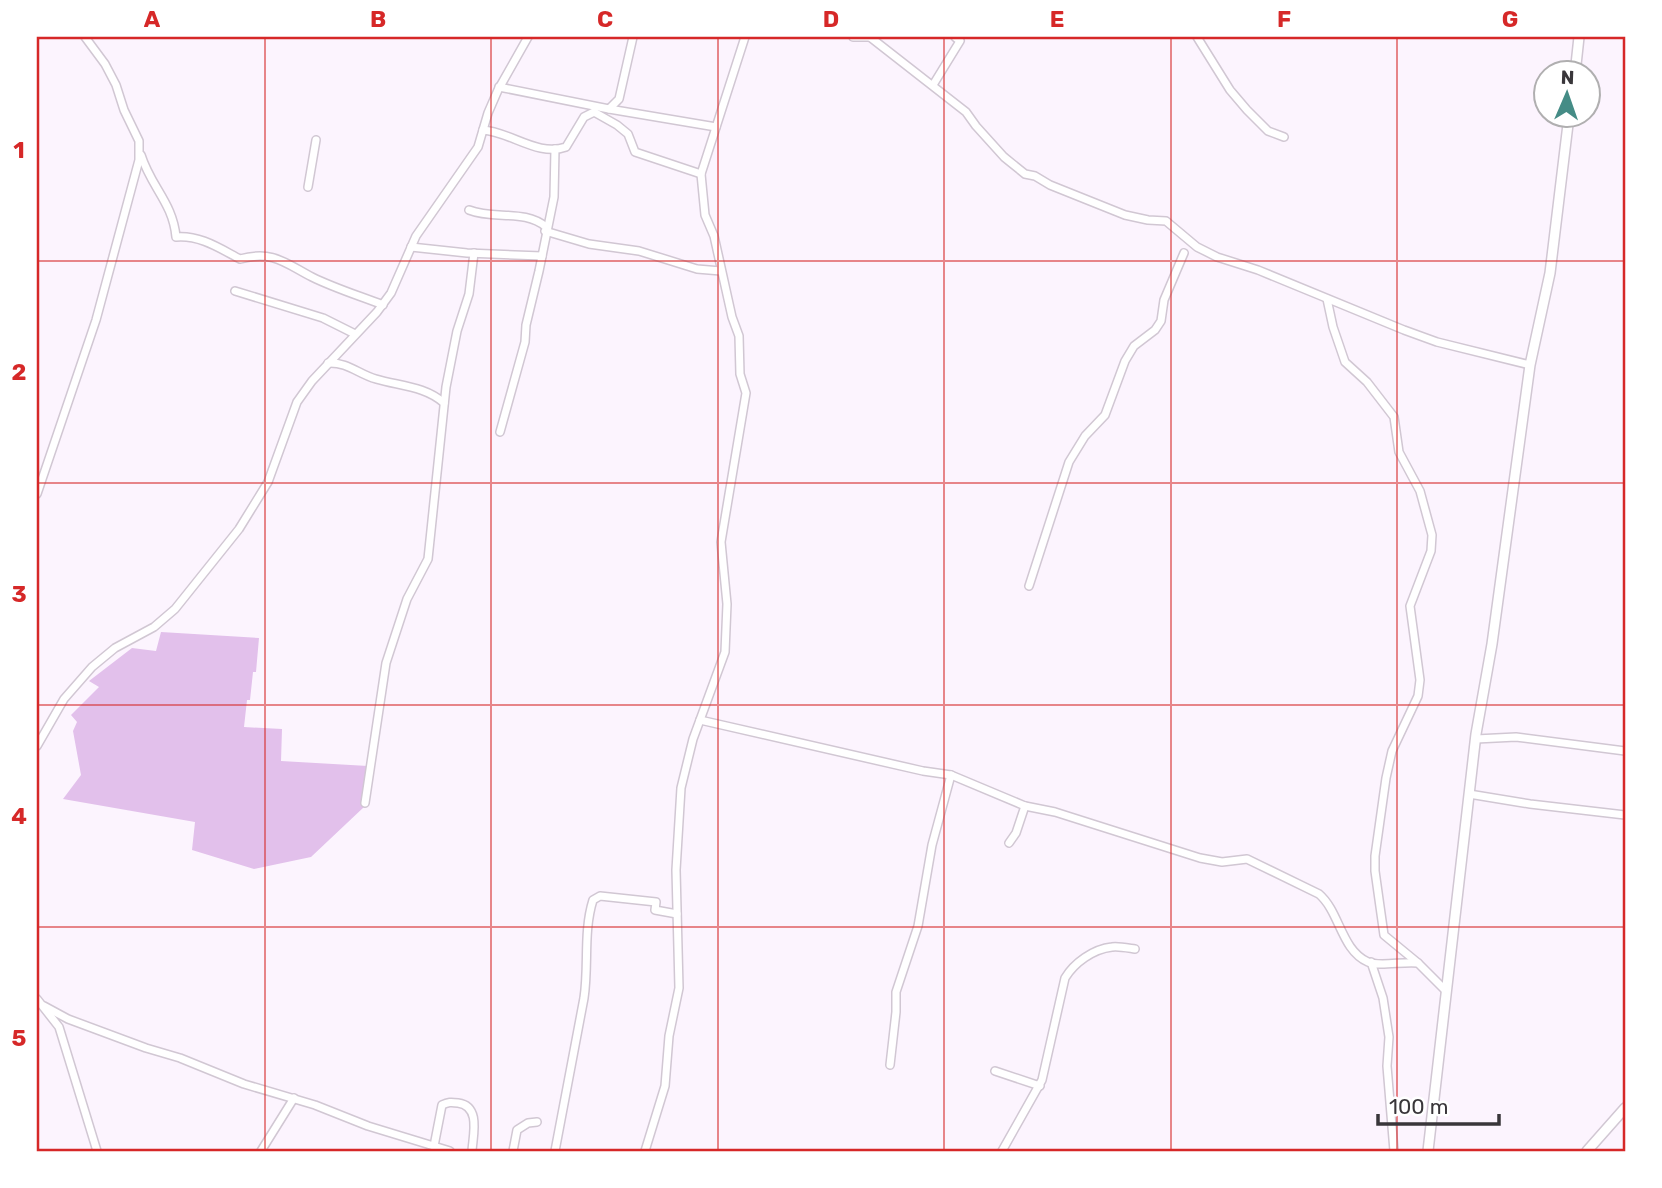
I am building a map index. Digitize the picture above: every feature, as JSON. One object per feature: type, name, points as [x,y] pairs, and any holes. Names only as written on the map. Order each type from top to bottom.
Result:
[{"type":"street","points":[[85,37],[116,85],[124,110],[139,139],[144,166],[174,219],[176,237],[190,236],[211,243],[240,259],[257,255],[289,263],[312,277],[383,305]]},
{"type":"street","points":[[37,746],[64,699],[92,667],[115,648],[162,621],[189,593],[239,529],[268,482],[298,402],[328,363],[391,293],[411,247],[474,155],[499,87],[528,37]]},
{"type":"street","points":[[608,109],[619,99],[633,37]]},
{"type":"street","points":[[645,1151],[665,1086],[670,1033],[679,988],[676,870],[681,788],[706,698],[725,652],[727,604],[722,542],[746,393],[740,374],[739,336],[705,215],[701,174],[745,37]]},
{"type":"street","points":[[853,37],[870,37],[933,85],[966,112],[975,126],[1004,157],[1025,174],[1125,215],[1166,221],[1197,247],[1210,254],[1258,270],[1437,342],[1530,365]]},
{"type":"street","points":[[933,85],[960,41],[955,37]]},
{"type":"street","points":[[1197,37],[1230,90],[1247,110],[1268,131],[1284,137]]},
{"type":"street","points":[[1576,60],[1579,37]]},
{"type":"street","points":[[499,87],[716,127]]},
{"type":"street","points":[[483,130],[504,133],[539,148],[555,149],[566,147],[579,122],[594,112],[628,134],[635,152],[701,174]]},
{"type":"street","points":[[1428,1151],[1476,739],[1492,644],[1530,365],[1550,273],[1567,130]]},
{"type":"street","points":[[309,187],[316,140]]},
{"type":"street","points":[[500,432],[525,342],[526,325],[554,197],[555,149]]},
{"type":"street","points":[[37,494],[109,276],[140,151]]},
{"type":"street","points":[[469,210],[479,214],[505,214],[539,221],[546,229],[589,244],[639,251],[697,269],[721,271]]},
{"type":"street","points":[[411,247],[542,257]]},
{"type":"street","points":[[365,803],[386,663],[407,599],[428,559],[444,403],[457,331],[469,294],[474,253]]},
{"type":"street","points":[[1028,586],[1069,462],[1085,436],[1105,415],[1125,361],[1134,346],[1156,330],[1161,321],[1164,300],[1184,253]]},
{"type":"street","points":[[235,291],[323,318],[355,334]]},
{"type":"street","points":[[1327,299],[1345,362],[1367,382],[1394,417],[1399,452],[1420,491],[1432,535],[1431,551],[1409,606],[1420,680],[1418,696],[1392,751],[1385,778],[1375,871],[1384,935],[1428,971],[1445,990]]},
{"type":"street","points":[[328,363],[347,365],[375,379],[431,393],[444,403]]},
{"type":"street","points":[[37,467],[46,469]]},
{"type":"street","points":[[700,720],[951,775],[1025,806],[1055,812],[1200,858],[1222,862],[1249,860],[1319,894],[1328,902],[1355,952],[1371,962],[1418,963]]},
{"type":"street","points":[[1476,739],[1516,737],[1625,751]]},
{"type":"street","points":[[890,1065],[896,992],[918,926],[932,845],[951,775]]},
{"type":"street","points":[[1469,794],[1625,815]]},
{"type":"street","points":[[1009,843],[1016,833],[1025,806]]},
{"type":"street","points":[[555,1151],[584,998],[587,974],[586,942],[593,900],[600,896],[656,902],[655,910],[677,914]]},
{"type":"street","points":[[1002,1151],[1040,1086],[1065,978],[1071,968],[1084,957],[1111,947],[1135,949]]},
{"type":"street","points":[[1371,962],[1383,998],[1389,1037],[1387,1066],[1394,1151]]},
{"type":"street","points":[[37,999],[59,1027],[97,1151]]},
{"type":"street","points":[[44,1006],[95,1030],[180,1058],[244,1084],[294,1098],[368,1126],[450,1151]]},
{"type":"street","points":[[995,1071],[1040,1086]]},
{"type":"street","points":[[261,1151],[294,1098]]},
{"type":"street","points":[[434,1146],[442,1105],[450,1102],[467,1106],[474,1118],[472,1151]]},
{"type":"street","points":[[1587,1151],[1625,1108]]},
{"type":"street","points":[[513,1151],[517,1130],[537,1122]]},
{"type":"shaded area","points":[[161,632],[259,638],[256,672],[253,672],[244,727],[282,729],[281,761],[368,766],[364,807],[311,857],[254,869],[192,850],[195,822],[63,799],[81,775],[73,731],[77,722],[71,715],[99,687],[89,681],[132,648],[156,651]]}]
